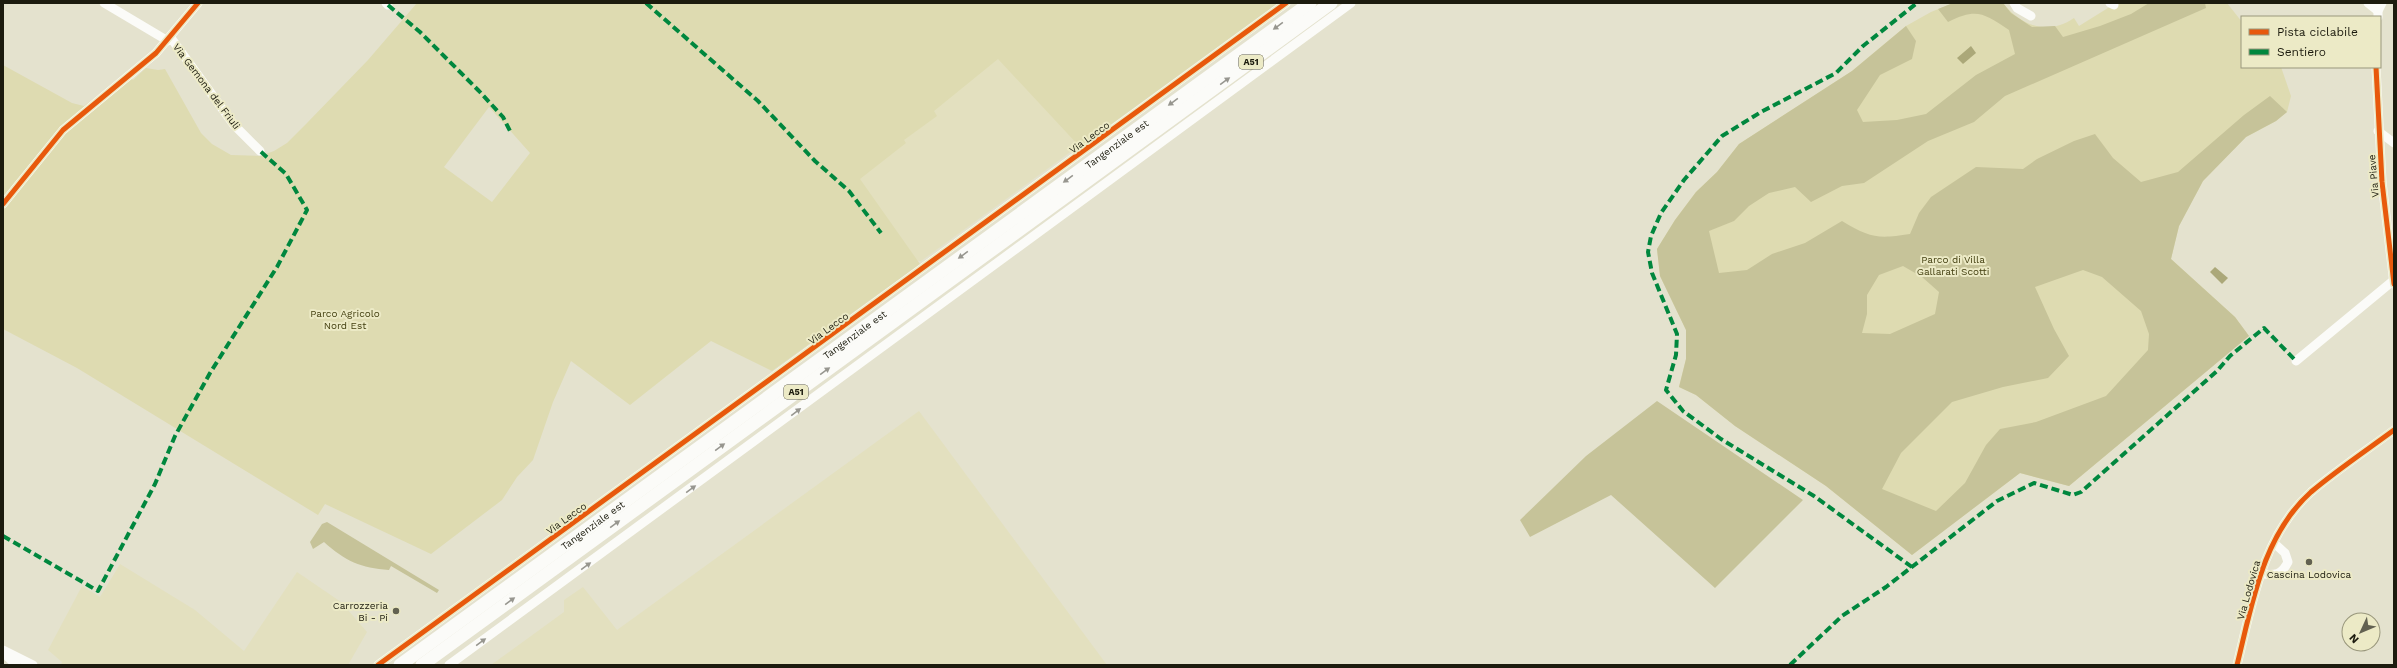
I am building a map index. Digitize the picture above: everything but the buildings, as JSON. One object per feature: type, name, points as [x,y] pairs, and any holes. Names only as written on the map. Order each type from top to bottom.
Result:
[{"type":"highway","name":"Tangenziale est","points":[[400,665],[1310,3]]},
{"type":"highway","name":"Tangenziale est","points":[[422,665],[1331,3]]},
{"type":"street","points":[[104,3],[170,39]]},
{"type":"street","points":[[3,204],[63,130],[134,73],[170,39],[198,3]]},
{"type":"street","name":"Via Lecco","points":[[378,665],[1286,3]]},
{"type":"street","points":[[449,665],[1352,3]]},
{"type":"street","points":[[2014,3],[2017,8],[2031,16]]},
{"type":"street","points":[[2368,3],[2379,10]]},
{"type":"street","name":"Via Gemona del Friuli","points":[[170,39],[234,125],[260,151]]},
{"type":"street","name":"Via Piave","points":[[2376,68],[2378,131],[2382,182],[2394,284]]},
{"type":"street","points":[[2378,131],[2394,143]]},
{"type":"street","points":[[2296,361],[2394,280]]},
{"type":"street","name":"Via Lodovica","points":[[2237,665],[2261,574],[2274,543],[2289,519],[2311,493],[2394,430]]},
{"type":"street","name":"Via Lodovica","points":[[2261,574],[2277,576],[2284,571],[2288,562],[2285,553],[2274,543]]},
{"type":"street","points":[[3,651],[16,665]]},
{"type":"street","points":[[3,651],[33,665]]},
{"type":"shaded area","points":[[1040,3],[1147,96],[921,261],[900,260],[856,177]]},
{"type":"shaded area","points":[[1971,46],[1976,53],[1963,64],[1957,58]]},
{"type":"shaded area","points":[[2215,267],[2228,278],[2222,284],[2210,272]]},
{"type":"shaded area","points":[[919,411],[1107,665],[491,665],[564,612],[564,600],[583,587],[617,630]]},
{"type":"shaded area","points":[[120,564],[195,610],[244,651],[297,572],[341,602],[367,632],[348,665],[61,665],[62,662],[48,650],[82,586],[100,597]]},
{"type":"green space","name":"Parco Agricolo Nord Est","points":[[417,3],[1278,3],[1080,147],[998,59],[934,111],[937,116],[904,140],[906,143],[860,179],[920,264],[772,371],[711,341],[630,405],[571,361],[553,402],[533,460],[517,477],[502,500],[431,554],[325,504],[318,515],[77,368],[3,329],[3,65],[72,103],[84,106],[127,74],[133,80],[146,68],[158,70],[165,69],[201,133],[212,144],[231,155],[260,156],[274,151],[287,143],[368,60]],"holes":[[[489,107],[530,153],[492,202],[444,167]]]},
{"type":"green space","name":"Parco di Villa Gallarati Scotti","points":[[1953,3],[2003,3],[2018,18],[2036,26],[2054,26],[2074,18],[2079,26],[2116,3],[2227,3],[2241,21],[2241,68],[2281,68],[2291,96],[2287,112],[2276,121],[2246,137],[2203,181],[2179,226],[2171,259],[2235,317],[2249,336],[2069,486],[2020,473],[1912,555],[1826,486],[1735,426],[1696,395],[1679,387],[1686,359],[1686,330],[1660,276],[1657,249],[1675,220],[1696,192],[1717,172],[1739,144],[1852,71],[1906,26],[1931,12]]},
{"type":"green space","name":"Parco di Villa Gallarati Scotti","points":[[1953,3],[2003,3],[2011,13],[2032,27],[2055,26],[2063,37],[2100,26],[2131,14],[2149,3],[2205,3],[2206,8],[2005,96],[1974,122],[1928,141],[1864,183],[1842,186],[1811,202],[1795,187],[1769,193],[1749,206],[1734,221],[1709,231],[1719,273],[1747,270],[1772,254],[1805,243],[1842,221],[1860,231],[1874,236],[1882,237],[1910,234],[1919,213],[1931,197],[1976,167],[2023,169],[2037,159],[2074,141],[2095,134],[2113,158],[2141,182],[2178,172],[2244,115],[2270,96],[2287,112],[2276,121],[2246,137],[2203,181],[2179,226],[2171,259],[2235,317],[2249,336],[2069,486],[2020,473],[1912,555],[1826,486],[1735,426],[1696,395],[1679,387],[1686,359],[1686,330],[1660,276],[1657,249],[1675,220],[1696,192],[1717,172],[1739,144],[1852,71],[1906,26],[1916,41],[1912,59],[1880,75],[1857,110],[1863,122],[1897,120],[1926,114],[1976,75],[2015,54],[2009,30],[1993,20],[1980,14],[1973,14],[1948,22],[1938,9]],"holes":[[[1903,266],[1922,277],[1939,292],[1935,314],[1890,334],[1862,333],[1867,314],[1867,295],[1879,275]],[[2083,270],[2102,277],[2141,311],[2149,334],[2148,350],[2106,396],[2036,422],[2000,429],[1986,445],[1965,483],[1936,511],[1882,489],[1901,453],[1952,402],[2003,387],[2048,378],[2069,356],[2054,329],[2035,287]]]},
{"type":"green space","points":[[1657,401],[1803,500],[1715,588],[1611,495],[1530,537],[1520,520],[1586,456]]},
{"type":"green space","points":[[327,522],[439,590],[437,593],[391,566],[389,570],[379,569],[346,559],[324,542],[313,549],[310,542],[322,524]]},
{"type":"marked path","points":[[646,3],[758,101],[815,161],[849,191],[881,233]]},
{"type":"marked path","points":[[1912,567],[1814,496],[1721,439],[1683,411],[1666,390],[1676,355],[1677,334],[1652,273],[1648,252],[1651,236],[1661,213],[1684,180],[1722,136],[1761,112],[1836,73],[1863,46],[1917,3]]},
{"type":"marked path","points":[[388,5],[420,32],[479,91],[503,117],[510,131]]},
{"type":"marked path","points":[[3,536],[98,591],[155,484],[175,436],[210,373],[277,267],[307,210],[286,174],[260,151]]},
{"type":"marked path","points":[[1790,665],[1842,616],[1886,587],[1997,501],[2034,483],[2073,495],[2081,492],[2217,371],[2230,356],[2264,328],[2296,361]]},
{"type":"cycle path","points":[[3,204],[63,130],[156,53],[198,3]]},
{"type":"cycle path","points":[[378,665],[1286,3]]},
{"type":"cycle path","points":[[2376,68],[2382,182],[2394,284]]},
{"type":"cycle path","points":[[2237,665],[2261,572],[2281,529],[2294,510],[2311,492],[2394,430]]},
{"type":"place","name":"Cascina Lodovica","points":[[2309,562]]},
{"type":"place","name":"Carrozzeria Bi - Pi","points":[[396,611]]}]
